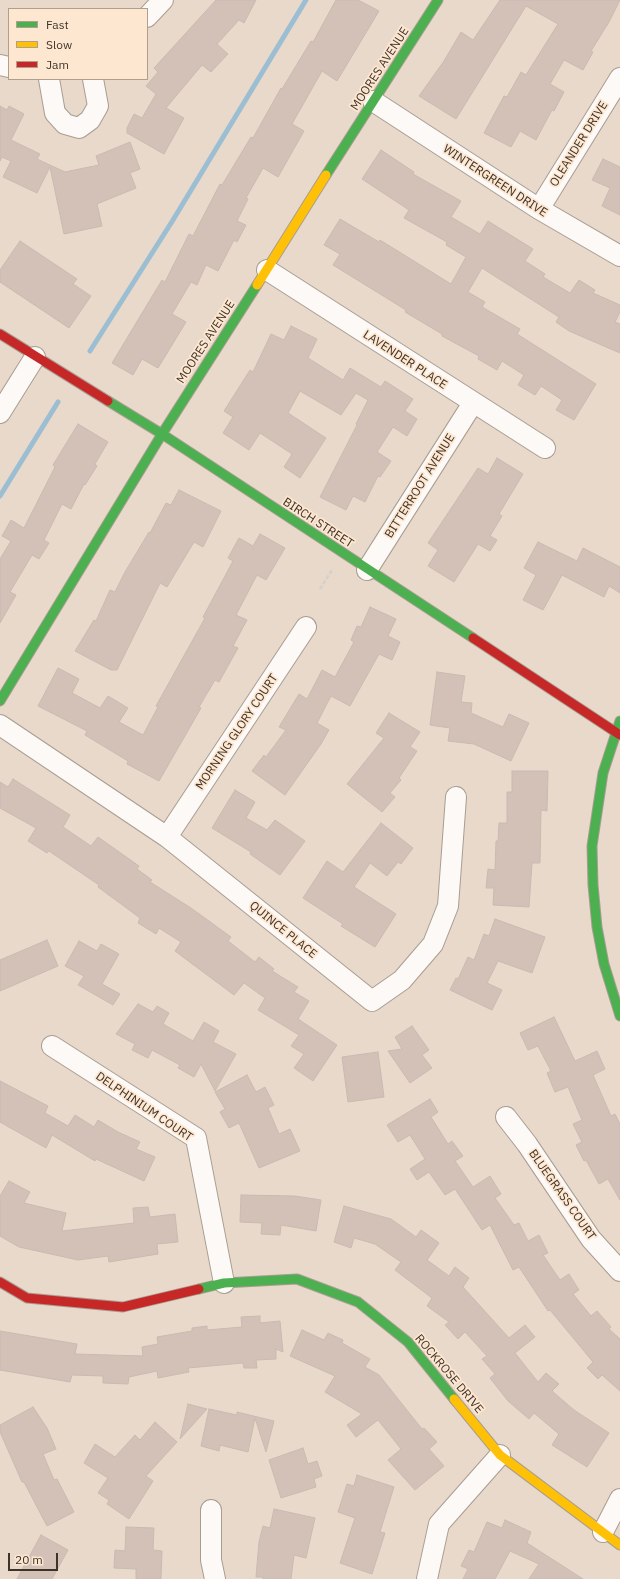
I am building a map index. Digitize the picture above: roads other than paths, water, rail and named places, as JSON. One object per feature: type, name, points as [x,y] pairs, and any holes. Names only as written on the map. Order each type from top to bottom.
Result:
[{"type":"street","points":[[148,16],[163,0]]},
{"type":"street","name":"MOORES AVENUE","points":[[0,701],[162,434],[438,0]]},
{"type":"street","name":"OLEANDER DRIVE","points":[[539,209],[620,78]]},
{"type":"street","points":[[49,80],[55,113],[65,124],[79,128],[90,120],[98,106],[93,80]]},
{"type":"street","name":"WINTERGREEN DRIVE","points":[[373,101],[539,209],[620,256]]},
{"type":"street","name":"LAVENDER PLACE","points":[[267,270],[545,448]]},
{"type":"street","name":"BIRCH STREET","points":[[0,334],[162,434],[367,570],[618,733]]},
{"type":"street","points":[[0,413],[35,357]]},
{"type":"street","name":"BITTERROOT AVENUE","points":[[367,570],[473,403]]},
{"type":"street","name":"MORNING GLORY COURT","points":[[167,838],[306,627]]},
{"type":"street","points":[[620,720],[618,733],[603,773],[596,811],[592,846],[593,885],[597,927],[604,964],[620,1016]]},
{"type":"street","name":"QUINCE PLACE","points":[[0,725],[167,838],[372,1001],[402,980],[433,944],[448,906],[456,797]]},
{"type":"street","name":"DELPHINIUM COURT","points":[[52,1046],[196,1138],[224,1282]]},
{"type":"street","name":"BLUEGRASS COURT","points":[[506,1117],[527,1144],[591,1239],[620,1271]]},
{"type":"street","name":"ROCKROSE DRIVE","points":[[0,1282],[27,1298],[123,1307],[224,1282],[297,1279],[358,1302],[408,1342],[500,1455],[620,1545]]},
{"type":"street","points":[[427,1579],[439,1524],[500,1455]]},
{"type":"street","points":[[603,1532],[620,1499]]},
{"type":"street","points":[[211,1510],[211,1560],[215,1579]]},
{"type":"waterway","points":[[90,351],[173,220],[306,0]]},
{"type":"waterway","points":[[0,496],[58,402]]}]
